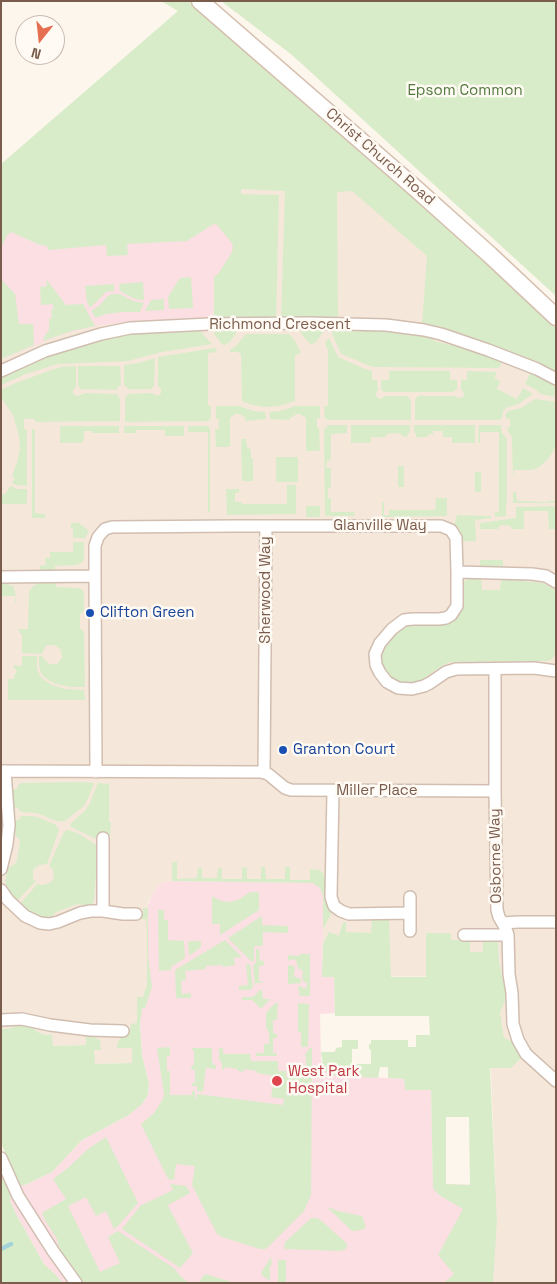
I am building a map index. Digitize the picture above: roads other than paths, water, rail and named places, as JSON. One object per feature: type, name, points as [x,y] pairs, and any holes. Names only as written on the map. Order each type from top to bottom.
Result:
[{"type":"main road","name":"Christ Church Road","points":[[200,1],[421,193],[556,317]]},
{"type":"street","name":"Richmond Crescent","points":[[1,371],[45,351],[101,334],[122,330],[143,327],[209,324],[307,323],[386,325],[432,331],[517,361],[556,379]]},
{"type":"street","name":"Sherwood Way","points":[[96,772],[95,576],[96,542],[100,534],[109,527],[117,526],[266,526],[264,772]]},
{"type":"street","name":"Glanville Way","points":[[266,526],[441,526],[452,531],[456,538],[457,606],[453,613],[442,619],[410,619],[400,622],[386,634],[376,654],[376,665],[387,682],[395,687],[408,689],[424,686],[451,670],[460,668],[556,671]]},
{"type":"street","points":[[457,572],[532,574],[546,576],[556,582]]},
{"type":"street","points":[[1,577],[95,576]]},
{"type":"street","points":[[495,791],[496,669]]},
{"type":"street","points":[[1,869],[9,825],[3,771],[264,772]]},
{"type":"street","name":"Miller Place","points":[[264,772],[285,788],[291,790],[495,791]]},
{"type":"street","points":[[333,791],[331,897],[334,906],[341,912],[348,914],[410,913]]},
{"type":"street","name":"Osborne Way","points":[[495,791],[497,910],[508,935],[513,1024],[520,1045],[526,1054],[556,1081]]},
{"type":"street","points":[[103,838],[103,911]]},
{"type":"street","points":[[1,890],[8,900],[25,916],[32,921],[40,923],[58,922],[86,911],[136,914]]},
{"type":"street","points":[[410,897],[410,931]]},
{"type":"street","points":[[504,924],[556,922]]},
{"type":"street","points":[[464,935],[508,935]]},
{"type":"street","points":[[1,1020],[22,1019],[90,1030],[123,1031]]},
{"type":"street","points":[[1,1158],[18,1196],[76,1283]]},
{"type":"waterway","points":[[1,1249],[11,1244]]},
{"type":"place","name":"Clifton Green","points":[[90,613]]},
{"type":"place","name":"Granton Court","points":[[283,750]]},
{"type":"place","name":"West Park Hospital","points":[[277,1081]]},
{"type":"park label","name":"Epsom Common","points":[[465,91]]}]
